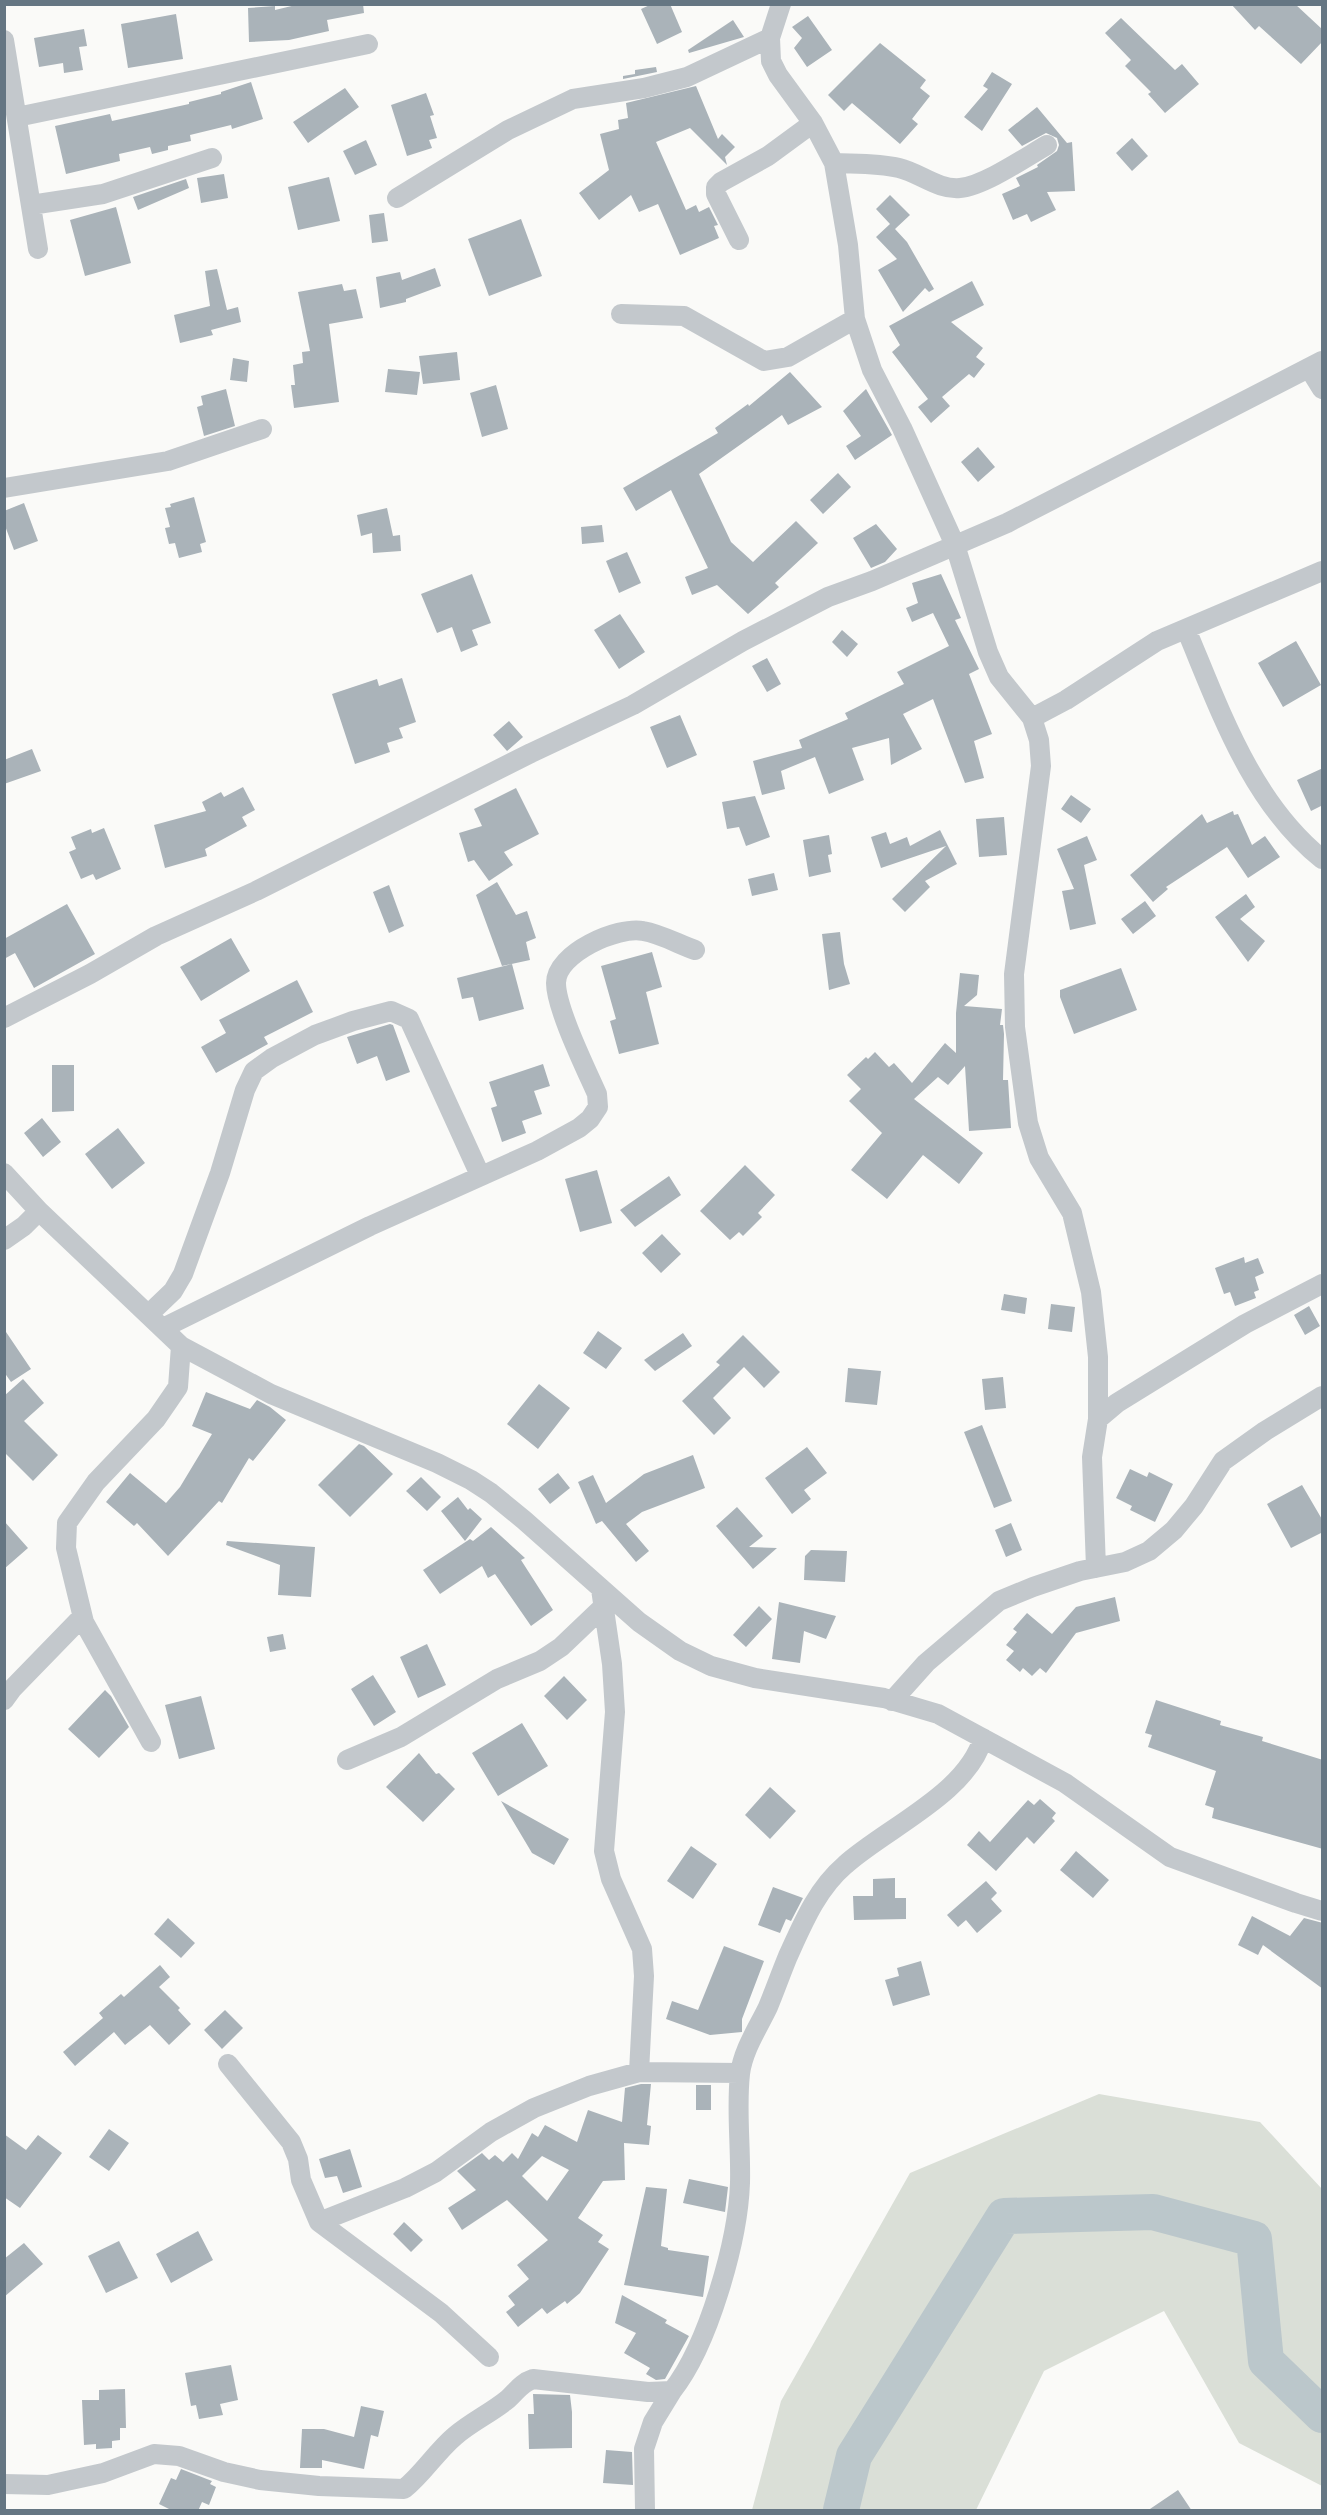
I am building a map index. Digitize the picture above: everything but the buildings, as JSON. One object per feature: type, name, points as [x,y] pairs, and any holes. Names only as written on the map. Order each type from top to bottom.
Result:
[{"type":"street","points":[[781,4],[770,38],[771,61],[778,75],[813,123],[834,163],[848,245],[855,319],[872,370],[902,428],[956,545],[988,652],[999,677],[1032,718],[1039,740],[1041,766],[1014,974],[1015,1027],[1028,1123],[1039,1158],[1072,1213],[1091,1292],[1098,1357],[1098,1419],[1092,1457],[1096,1568]]},
{"type":"street","points":[[397,198],[508,130],[573,99],[644,88],[687,77],[770,38]]},
{"type":"street","points":[[4,40],[38,249]]},
{"type":"street","points":[[17,117],[368,44]]},
{"type":"street","points":[[739,240],[716,194],[716,187],[768,156],[813,123]]},
{"type":"street","points":[[834,163],[885,165],[903,169],[948,188],[963,188],[995,175],[1047,145]]},
{"type":"street","points":[[31,205],[103,194],[212,158]]},
{"type":"street","points":[[621,314],[684,316],[764,361],[788,357],[855,319]]},
{"type":"street","points":[[4,1018],[90,974],[156,936],[256,891],[531,753],[633,705],[743,641],[828,597],[872,581],[1007,523],[1316,365],[1323,389]]},
{"type":"street","points":[[4,488],[168,461],[262,429]]},
{"type":"street","points":[[1032,718],[1066,700],[1157,641],[1323,571]]},
{"type":"street","points":[[1186,629],[1231,735],[1251,773],[1267,799],[1302,843],[1323,859]]},
{"type":"street","points":[[163,1328],[370,1226],[537,1150],[579,1128],[590,1119],[597,1107],[597,1094],[558,999],[556,981],[565,962],[586,947],[609,935],[629,930],[656,934],[695,950]]},
{"type":"street","points":[[148,1314],[173,1291],[183,1274],[220,1173],[245,1090],[254,1071],[272,1058],[315,1035],[375,1014],[391,1011],[409,1019],[480,1175]]},
{"type":"street","points":[[4,1173],[39,1211],[181,1346],[271,1394],[437,1463],[471,1480],[524,1520],[602,1598],[672,1645],[711,1666],[755,1678],[892,1701],[938,1714],[1065,1783],[1170,1857],[1323,1911]]},
{"type":"street","points":[[4,1240],[24,1226],[39,1211]]},
{"type":"street","points":[[1098,1419],[1117,1403],[1245,1324],[1323,1284]]},
{"type":"street","points":[[151,1742],[82,1617],[66,1548],[67,1524],[96,1482],[156,1419],[178,1387],[181,1346]]},
{"type":"street","points":[[892,1701],[926,1663],[999,1601],[1033,1587],[1096,1568],[1125,1562],[1155,1546],[1174,1530],[1194,1506],[1223,1461],[1265,1431],[1323,1396]]},
{"type":"street","points":[[347,1760],[401,1737],[497,1678],[540,1661],[561,1647],[602,1598]]},
{"type":"street","points":[[602,1598],[612,1664],[615,1712],[604,1851],[611,1879],[642,1949],[644,1976],[639,2072]]},
{"type":"street","points":[[4,1700],[82,1617]]},
{"type":"street","points":[[645,2511],[644,2449],[653,2422],[680,2381],[702,2334],[733,2240],[740,2184],[740,2073],[748,2047],[812,1904],[828,1881],[846,1864],[916,1814],[958,1778],[979,1751],[983,1738]]},
{"type":"street","points":[[228,2064],[291,2142],[298,2159],[301,2180],[319,2222],[441,2313],[489,2357]]},
{"type":"street","points":[[319,2222],[405,2188],[436,2172],[491,2132],[534,2108],[589,2086],[639,2072],[740,2073]]},
{"type":"street","points":[[4,2484],[48,2485],[103,2473],[154,2454],[179,2456],[224,2472],[260,2480],[319,2486],[404,2489],[415,2480],[438,2451],[456,2435],[508,2398],[523,2382],[533,2379],[648,2392],[672,2391]]},
{"type":"shaded area","points":[[1099,2094],[1260,2122],[1322,2189],[1322,2486],[1239,2443],[1164,2311],[1044,2371],[976,2510],[752,2510],[781,2401],[910,2173]]},
{"type":"waterway","points":[[841,2510],[854,2456],[1004,2216],[1153,2212],[1254,2239],[1266,2361],[1322,2415]]}]
